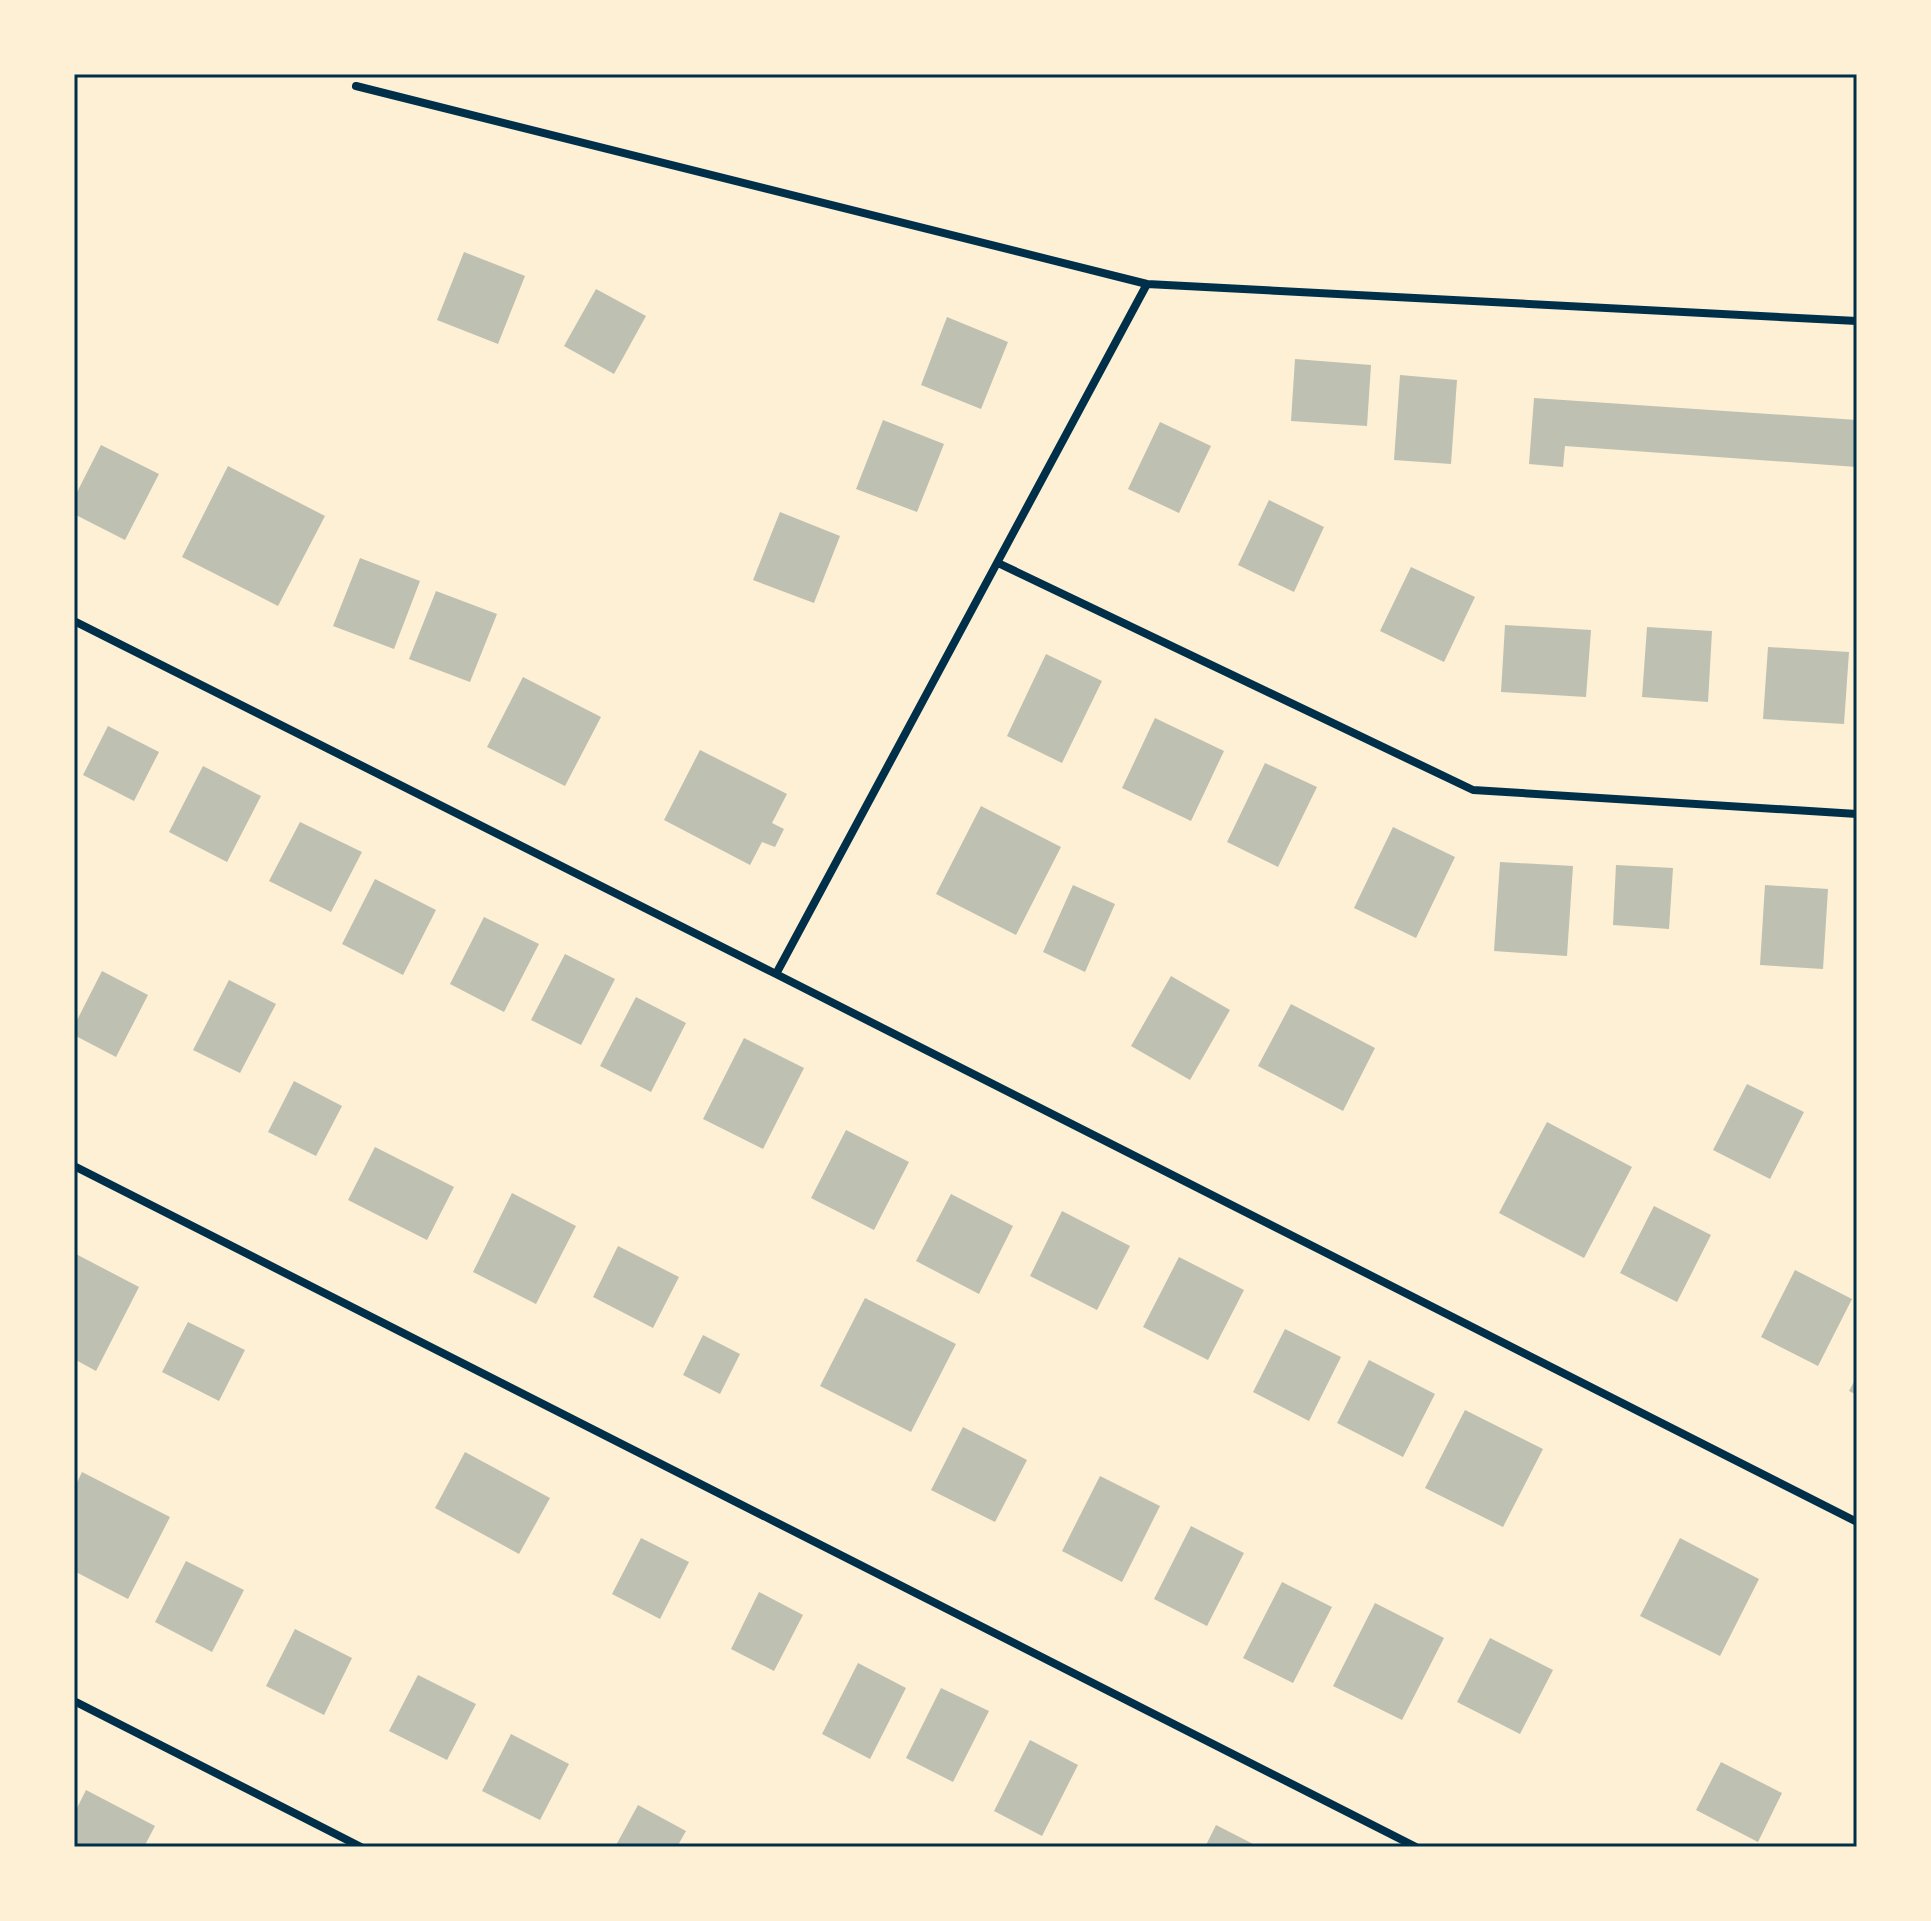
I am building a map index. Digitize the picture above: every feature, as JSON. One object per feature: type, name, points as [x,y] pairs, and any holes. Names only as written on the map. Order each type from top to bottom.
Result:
[{"type":"street","points":[[356,86],[1147,284],[1857,321]]},
{"type":"street","points":[[776,974],[1147,284]]},
{"type":"street","points":[[998,563],[1473,790],[1857,814]]},
{"type":"street","points":[[74,621],[1857,1522]]},
{"type":"street","points":[[74,1166],[1416,1847]]},
{"type":"street","points":[[74,1701],[361,1847]]},
{"type":"building","points":[[464,252],[525,276],[498,344],[437,320]]},
{"type":"building","points":[[596,289],[646,316],[614,374],[564,346]]},
{"type":"building","points":[[947,317],[1008,342],[981,409],[921,385]]},
{"type":"building","points":[[1295,359],[1371,365],[1367,426],[1291,421]]},
{"type":"building","points":[[1400,375],[1457,380],[1451,464],[1394,460]]},
{"type":"building","points":[[1534,398],[1857,420],[1857,467],[1565,446],[1563,467],[1529,464]]},
{"type":"building","points":[[883,420],[944,444],[917,512],[856,489]]},
{"type":"building","points":[[1160,422],[1211,446],[1179,513],[1128,489]]},
{"type":"building","points":[[101,445],[159,474],[125,540],[74,514],[74,498]]},
{"type":"building","points":[[228,466],[325,516],[278,606],[182,557]]},
{"type":"building","points":[[1269,500],[1324,527],[1294,592],[1238,565]]},
{"type":"building","points":[[780,512],[840,536],[814,603],[753,580]]},
{"type":"building","points":[[360,558],[420,581],[394,649],[333,626]]},
{"type":"building","points":[[1411,567],[1475,597],[1444,662],[1380,631]]},
{"type":"building","points":[[436,591],[497,614],[470,682],[409,659]]},
{"type":"building","points":[[1505,625],[1591,630],[1586,697],[1501,692]]},
{"type":"building","points":[[1647,627],[1712,631],[1708,702],[1642,697]]},
{"type":"building","points":[[1768,647],[1849,652],[1844,724],[1763,719]]},
{"type":"building","points":[[1046,654],[1102,681],[1062,763],[1007,736]]},
{"type":"building","points":[[523,677],[601,717],[565,786],[487,747]]},
{"type":"building","points":[[1155,718],[1224,751],[1191,821],[1122,788]]},
{"type":"building","points":[[108,726],[159,752],[134,801],[83,775]]},
{"type":"building","points":[[700,750],[787,794],[772,823],[784,829],[775,847],[762,842],[750,865],[664,820]]},
{"type":"building","points":[[1265,763],[1317,787],[1278,867],[1227,842]]},
{"type":"building","points":[[203,766],[261,796],[227,862],[169,832]]},
{"type":"building","points":[[981,806],[1061,847],[1016,935],[936,894]]},
{"type":"building","points":[[300,822],[362,852],[331,912],[269,881]]},
{"type":"building","points":[[1393,827],[1455,857],[1416,938],[1354,908]]},
{"type":"building","points":[[1500,862],[1573,866],[1567,956],[1494,951]]},
{"type":"building","points":[[1616,865],[1673,868],[1669,929],[1613,925]]},
{"type":"building","points":[[375,879],[436,910],[403,975],[342,944]]},
{"type":"building","points":[[1073,885],[1115,904],[1085,972],[1043,952]]},
{"type":"building","points":[[1765,885],[1828,889],[1823,969],[1760,965]]},
{"type":"building","points":[[484,917],[539,944],[504,1012],[450,984]]},
{"type":"building","points":[[565,954],[615,979],[581,1045],[531,1020]]},
{"type":"building","points":[[102,971],[148,995],[116,1057],[74,1035],[74,1026]]},
{"type":"building","points":[[1171,976],[1230,1010],[1190,1080],[1131,1046]]},
{"type":"building","points":[[229,980],[276,1004],[240,1073],[193,1050]]},
{"type":"building","points":[[636,997],[686,1023],[651,1092],[600,1066]]},
{"type":"building","points":[[1291,1004],[1375,1048],[1343,1111],[1258,1066]]},
{"type":"building","points":[[744,1038],[804,1068],[763,1149],[703,1119]]},
{"type":"building","points":[[294,1081],[342,1106],[316,1156],[268,1132]]},
{"type":"building","points":[[1747,1084],[1804,1112],[1770,1179],[1713,1150]]},
{"type":"building","points":[[1547,1122],[1632,1167],[1584,1258],[1499,1213]]},
{"type":"building","points":[[846,1130],[909,1162],[874,1230],[811,1198]]},
{"type":"building","points":[[375,1147],[454,1187],[427,1240],[348,1200]]},
{"type":"building","points":[[512,1193],[576,1226],[536,1304],[473,1272]]},
{"type":"building","points":[[951,1194],[1013,1226],[979,1294],[916,1261]]},
{"type":"building","points":[[1654,1206],[1711,1235],[1677,1302],[1620,1273]]},
{"type":"building","points":[[1062,1211],[1130,1246],[1097,1310],[1030,1276]]},
{"type":"building","points":[[618,1246],[679,1277],[653,1328],[593,1297]]},
{"type":"building","points":[[74,1253],[139,1287],[96,1371],[74,1359]]},
{"type":"building","points":[[1179,1257],[1244,1290],[1208,1360],[1143,1327]]},
{"type":"building","points":[[1795,1270],[1852,1299],[1818,1366],[1761,1337]]},
{"type":"building","points":[[865,1298],[956,1344],[911,1432],[820,1386]]},
{"type":"building","points":[[188,1322],[245,1350],[219,1401],[162,1372]]},
{"type":"building","points":[[1285,1329],[1341,1357],[1309,1421],[1253,1392]]},
{"type":"building","points":[[703,1335],[740,1354],[720,1394],[683,1375]]},
{"type":"building","points":[[1369,1360],[1435,1394],[1403,1457],[1337,1423]]},
{"type":"building","points":[[1857,1376],[1857,1395],[1849,1391]]},
{"type":"building","points":[[1465,1410],[1543,1449],[1503,1527],[1425,1488]]},
{"type":"building","points":[[963,1427],[1027,1460],[995,1522],[931,1490]]},
{"type":"building","points":[[465,1452],[550,1498],[519,1554],[435,1508]]},
{"type":"building","points":[[82,1472],[170,1517],[128,1599],[74,1571],[74,1489]]},
{"type":"building","points":[[1100,1476],[1160,1506],[1122,1582],[1062,1551]]},
{"type":"building","points":[[1191,1526],[1244,1553],[1207,1626],[1154,1599]]},
{"type":"building","points":[[641,1538],[689,1562],[660,1619],[612,1594]]},
{"type":"building","points":[[1680,1538],[1759,1579],[1720,1656],[1640,1616]]},
{"type":"building","points":[[186,1561],[244,1590],[212,1652],[155,1622]]},
{"type":"building","points":[[1282,1582],[1332,1607],[1293,1683],[1243,1658]]},
{"type":"building","points":[[759,1592],[803,1615],[774,1671],[731,1649]]},
{"type":"building","points":[[1375,1603],[1444,1638],[1402,1720],[1333,1686]]},
{"type":"building","points":[[295,1629],[352,1658],[324,1715],[266,1686]]},
{"type":"building","points":[[1490,1638],[1553,1670],[1520,1734],[1457,1702]]},
{"type":"building","points":[[858,1663],[906,1688],[870,1759],[822,1734]]},
{"type":"building","points":[[418,1675],[476,1704],[447,1760],[389,1731]]},
{"type":"building","points":[[941,1688],[989,1711],[953,1782],[906,1758]]},
{"type":"building","points":[[511,1734],[569,1764],[540,1820],[482,1791]]},
{"type":"building","points":[[1030,1740],[1078,1765],[1042,1836],[994,1811]]},
{"type":"building","points":[[1721,1762],[1782,1793],[1758,1842],[1696,1810]]},
{"type":"building","points":[[86,1790],[155,1826],[144,1847],[74,1847],[74,1814]]},
{"type":"building","points":[[638,1805],[686,1831],[677,1847],[615,1847]]},
{"type":"building","points":[[1216,1825],[1259,1847],[1205,1847]]}]
